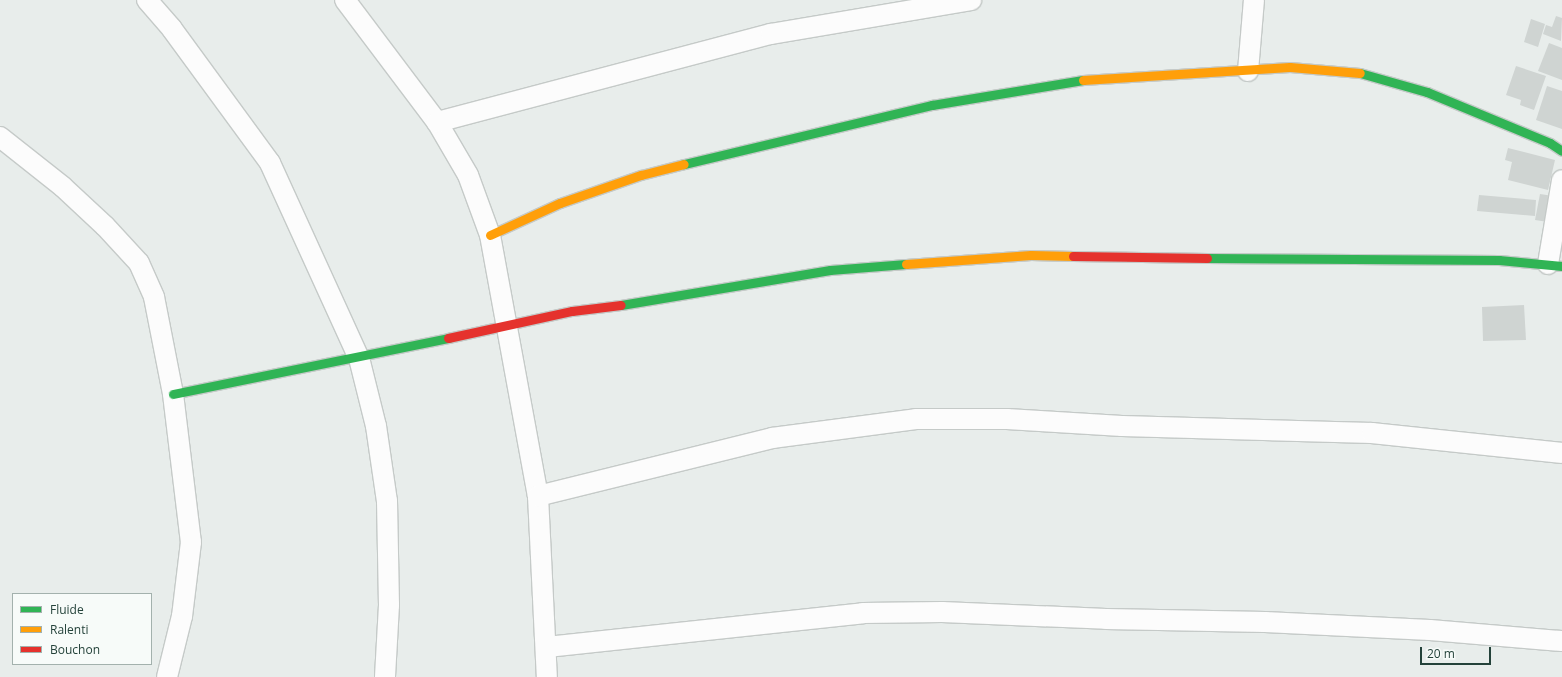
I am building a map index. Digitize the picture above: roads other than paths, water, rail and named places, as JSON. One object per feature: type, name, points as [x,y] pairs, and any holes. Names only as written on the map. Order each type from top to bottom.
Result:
[{"type":"street","points":[[147,0],[172,29],[270,163],[359,358],[376,426],[387,501],[389,605],[385,677]]},
{"type":"street","points":[[345,0],[437,122],[468,175],[490,235],[509,326],[538,496],[547,647],[547,677]]},
{"type":"street","points":[[437,122],[771,34],[971,0]]},
{"type":"street","points":[[1248,71],[1254,0]]},
{"type":"street","points":[[490,235],[560,204],[641,175],[833,127],[932,105],[1082,80],[1248,71],[1290,67],[1351,70],[1427,92],[1550,143],[1562,151]]},
{"type":"street","points":[[0,137],[62,187],[139,263],[154,297],[173,394],[191,542],[182,616],[167,677]]},
{"type":"street","points":[[173,394],[359,358],[572,311],[648,301],[830,270],[1031,255],[1097,255],[1397,262],[1499,260],[1555,265],[1562,180]]},
{"type":"street","points":[[538,496],[772,438],[916,419],[1007,419],[1122,426],[1372,433],[1562,452]]},
{"type":"street","points":[[547,647],[863,613],[942,612],[1106,619],[1265,622],[1430,630],[1562,641]]}]
